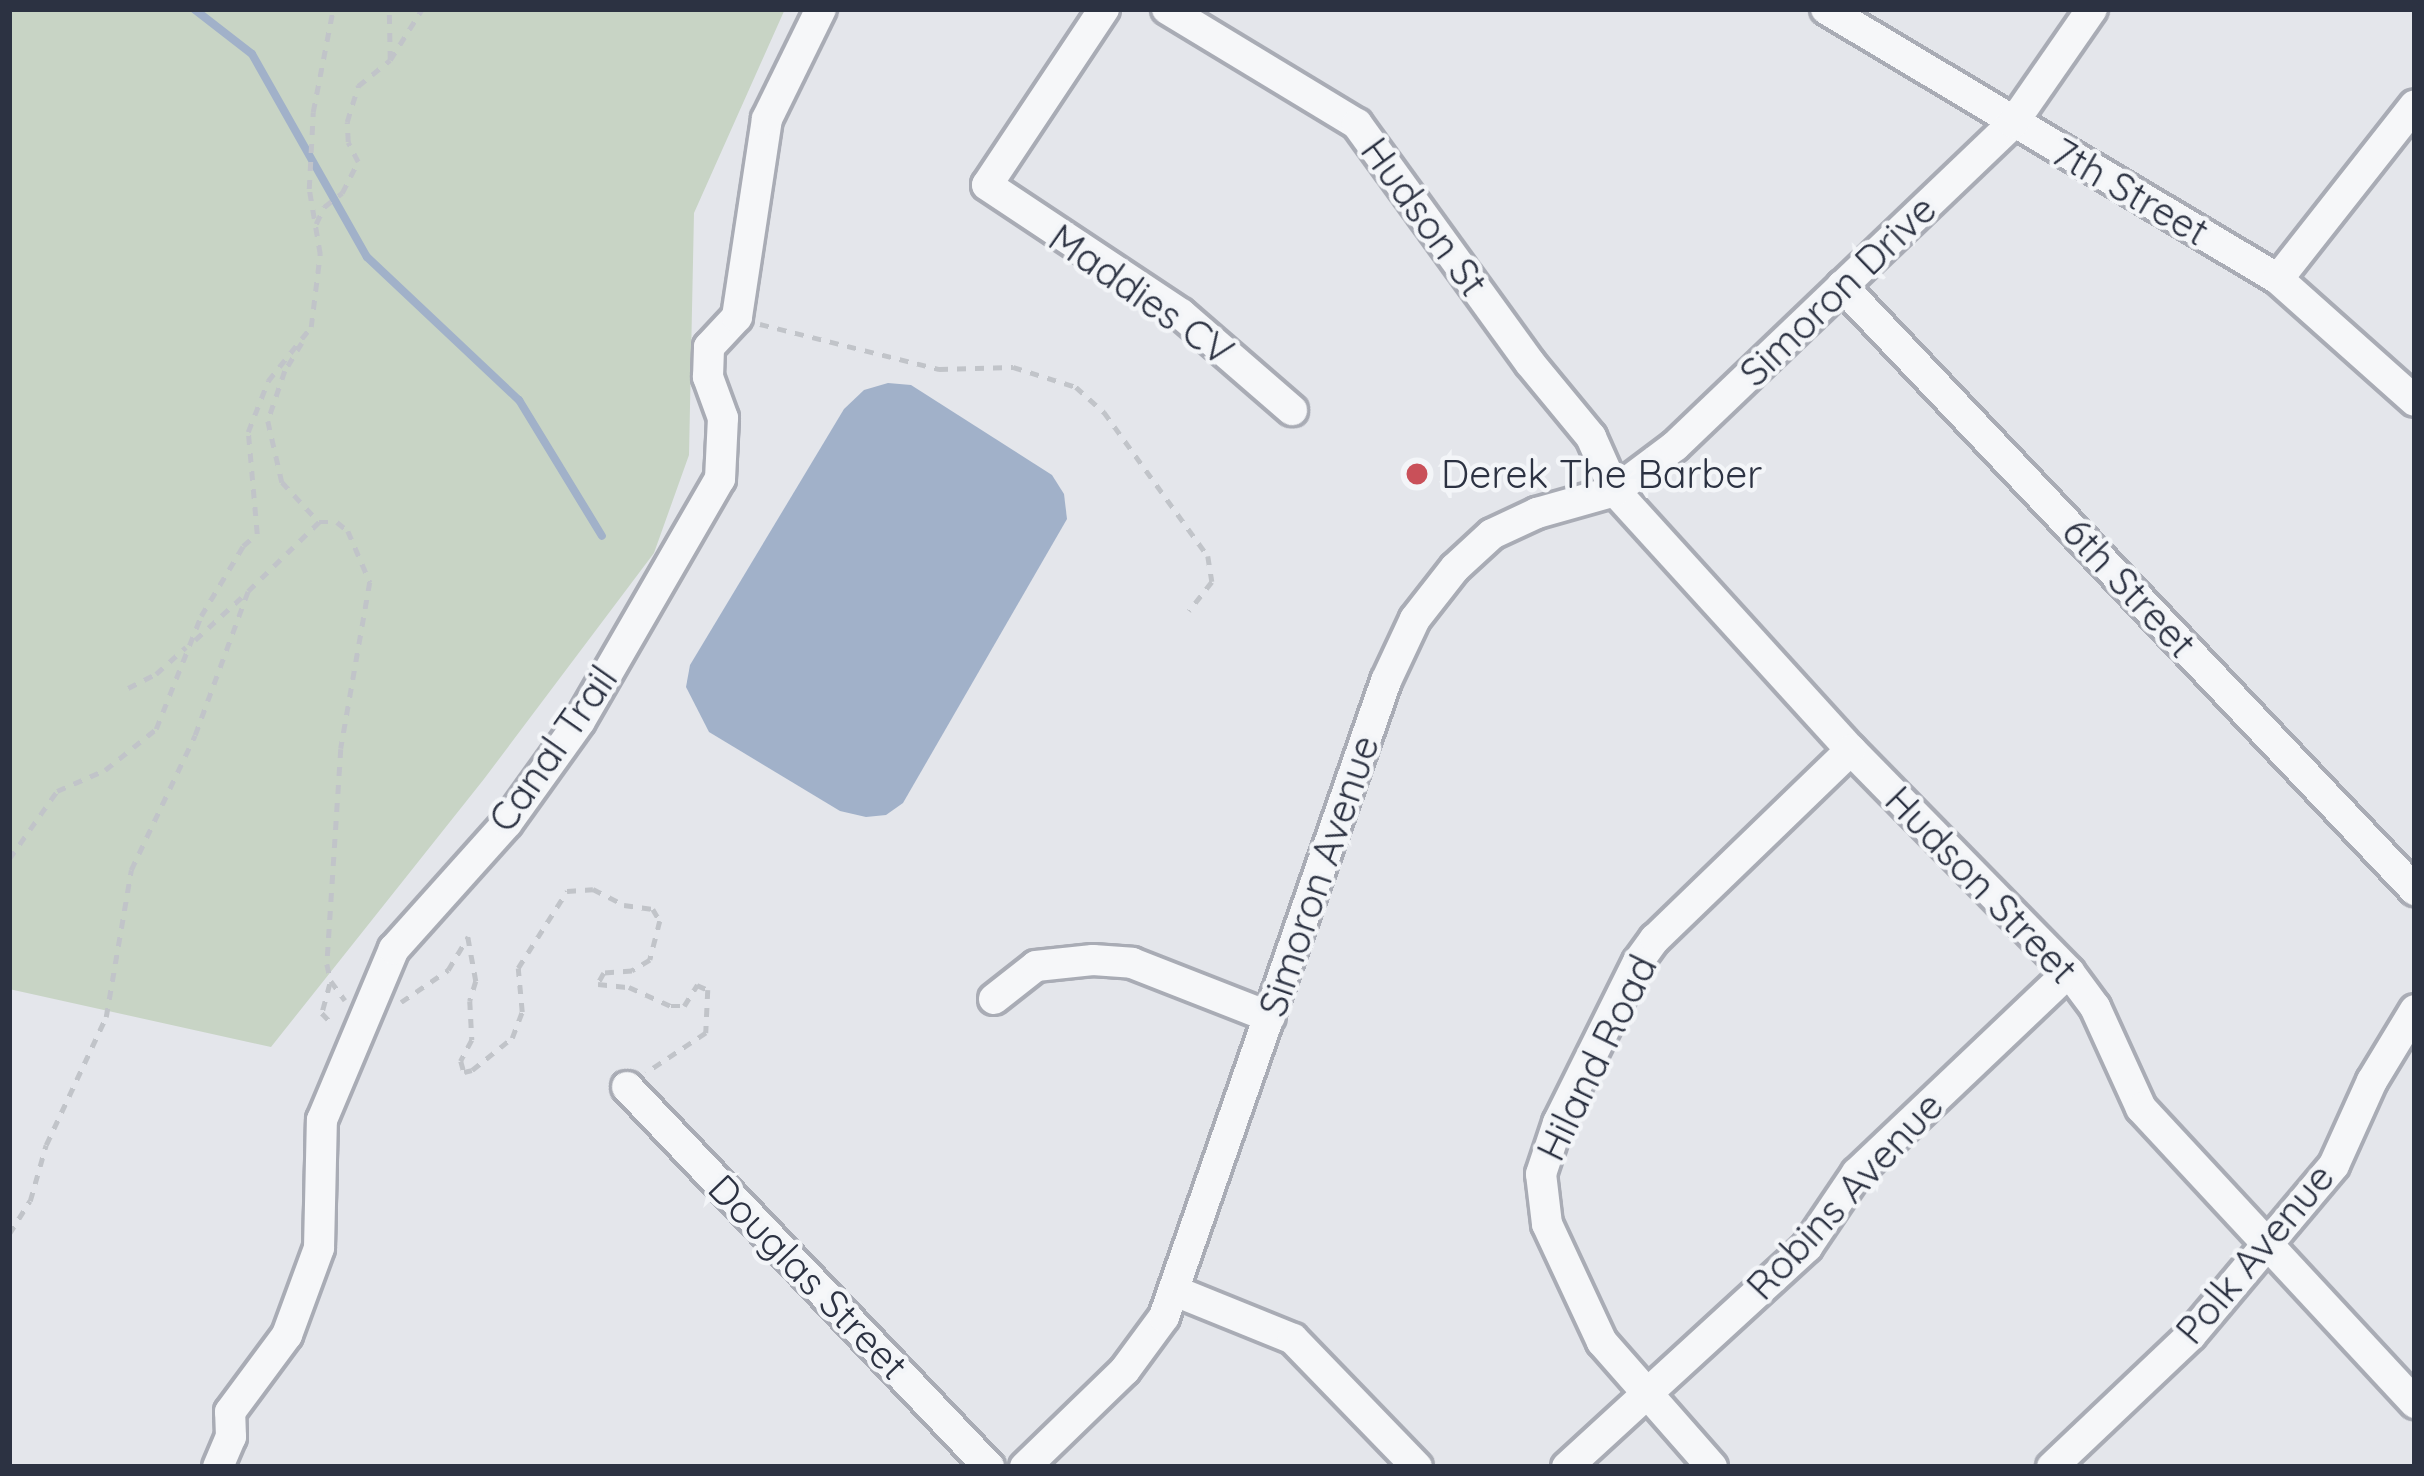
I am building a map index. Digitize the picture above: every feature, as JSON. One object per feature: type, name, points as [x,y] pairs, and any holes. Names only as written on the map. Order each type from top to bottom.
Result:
[{"type":"street","name":"Canal Trail","points":[[218,1467],[230,1437],[230,1412],[287,1336],[319,1248],[322,1120],[394,949],[507,823],[580,721],[720,479],[723,418],[708,377],[709,347],[737,317],[767,119],[821,9]]},
{"type":"street","name":"Maddies CV","points":[[1105,9],[987,185],[1181,314],[1292,410]]},
{"type":"street","name":"Hudson St","points":[[1167,9],[1357,124],[1530,363],[1591,437],[1615,491]]},
{"type":"street","name":"7th Street","points":[[1826,9],[2278,279],[2415,401]]},
{"type":"street","name":"Simoron Drive","points":[[1537,513],[1615,491],[1675,446],[2013,123],[2092,9]]},
{"type":"street","points":[[2278,279],[2415,105]]},
{"type":"street","name":"6th Street","points":[[1842,286],[2415,890]]},
{"type":"street","name":"Hudson Street","points":[[1615,491],[1851,750],[2069,972],[2096,1007],[2141,1108],[2415,1403]]},
{"type":"street","name":"Simoron Avenue","points":[[1025,1467],[1145,1347],[1175,1292],[1386,681],[1414,620],[1455,568],[1492,534],[1537,513]]},
{"type":"street","name":"Hiland Road","points":[[1712,1467],[1601,1342],[1547,1224],[1541,1174],[1548,1148],[1638,962],[1655,939],[1851,750]]},
{"type":"street","points":[[994,999],[1036,966],[1094,960],[1132,963],[1270,1017]]},
{"type":"street","name":"Robins Avenue","points":[[1567,1467],[1807,1247],[1857,1172],[2069,972]]},
{"type":"street","name":"Polk Avenue","points":[[2052,1467],[2191,1335],[2334,1166],[2372,1081],[2415,1010]]},
{"type":"street","name":"Douglas Street","points":[[627,1087],[989,1467]]},
{"type":"street","points":[[1175,1292],[1293,1340],[1417,1467]]},
{"type":"path","points":[[319,522],[282,482],[268,421],[285,370],[311,328],[320,254],[309,189],[314,112],[333,9]]},
{"type":"path","points":[[389,9],[390,60]]},
{"type":"path","points":[[313,230],[324,207],[343,193],[358,162],[348,142],[347,122],[358,86],[390,60],[422,9]]},
{"type":"path","points":[[737,317],[897,361],[939,369],[1012,367],[1076,387],[1104,412],[1208,556],[1212,582],[1189,610]]},
{"type":"path","points":[[9,859],[57,791],[105,770],[157,729],[190,644],[243,546],[256,534],[247,453],[256,406],[268,381],[311,328]]},
{"type":"path","points":[[128,688],[156,674],[319,522],[337,522],[348,531],[370,582],[341,749],[331,981],[321,1004],[324,1020],[360,1029]]},
{"type":"path","points":[[9,1234],[30,1201],[46,1144],[106,1017],[131,870],[195,735],[248,591]]},
{"type":"path","points":[[395,1013],[400,1002],[448,970],[468,937],[476,981],[470,1001],[472,1040],[461,1061],[464,1072],[472,1070],[512,1038],[522,1012],[518,968],[567,891],[593,889],[624,904],[653,909],[660,921],[650,960],[632,971],[604,974],[598,984],[629,987],[671,1006],[684,1006],[697,985],[708,990],[706,1034],[627,1087]]},
{"type":"path","points":[[331,981],[360,1029]]},
{"type":"green space","points":[[9,9],[785,9],[694,213],[689,455],[654,553],[484,779],[271,1047],[9,989]]},
{"type":"water","points":[[888,383],[911,385],[1052,475],[1064,494],[1067,519],[903,803],[886,815],[866,817],[840,811],[709,732],[686,687],[690,665],[844,409],[864,390]]},
{"type":"waterway","points":[[194,9],[252,54],[367,257],[519,400],[602,536]]},
{"type":"place","name":"Derek The Barber","points":[[1417,474]]}]
